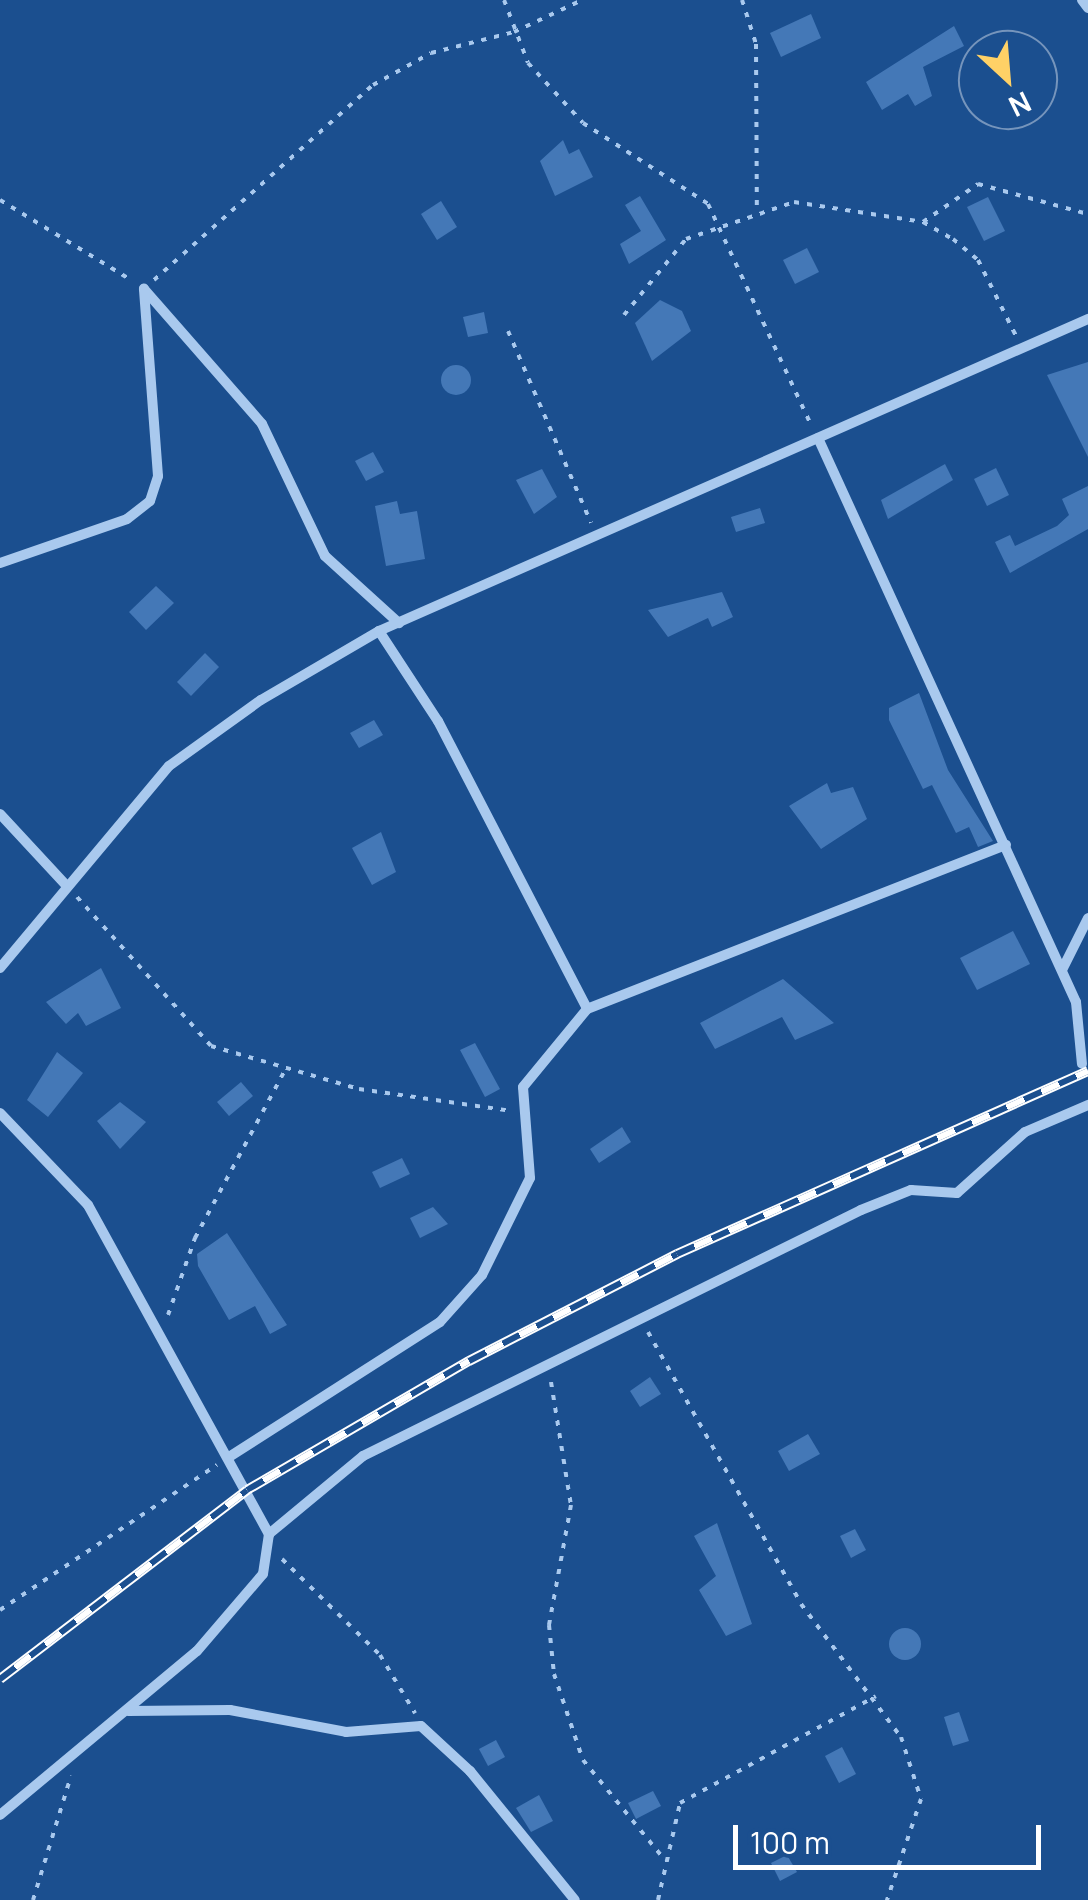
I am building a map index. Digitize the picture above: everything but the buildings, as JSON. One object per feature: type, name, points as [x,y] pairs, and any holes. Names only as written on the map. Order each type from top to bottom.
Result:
[{"type":"street","points":[[1082,0],[1088,8]]},
{"type":"street","points":[[0,563],[127,519],[150,502],[158,476],[144,289]]},
{"type":"street","points":[[144,289],[262,424],[325,556],[399,623]]},
{"type":"street","points":[[0,968],[169,766],[380,631],[595,532],[1088,319]]},
{"type":"street","points":[[818,438],[1062,970],[1084,1034],[1082,1064]]},
{"type":"street","points":[[380,631],[438,721],[587,1009]]},
{"type":"street","points":[[0,814],[67,886]]},
{"type":"street","points":[[229,1457],[426,1332],[482,1275],[530,1178],[520,1112],[536,1062],[587,1009],[1006,846]]},
{"type":"street","points":[[1062,970],[1088,918]]},
{"type":"street","points":[[270,1534],[363,1456],[548,1362],[902,1193],[957,1193],[1025,1132],[1088,1105]]},
{"type":"street","points":[[0,1113],[74,1184],[162,1331],[270,1534],[270,1547],[245,1600],[128,1711],[0,1816]]},
{"type":"street","points":[[128,1711],[230,1710],[346,1732],[421,1726],[470,1771],[575,1900]]},
{"type":"path","points":[[504,0],[528,63],[582,123],[692,190],[720,222],[818,438]]},
{"type":"path","points":[[0,200],[144,289],[373,85],[432,54],[514,32],[582,0]]},
{"type":"path","points":[[742,0],[756,44],[758,209]]},
{"type":"path","points":[[923,222],[978,184],[1088,214]]},
{"type":"path","points":[[624,315],[655,267],[720,222],[758,209],[820,203],[923,222],[978,260],[1022,349]]},
{"type":"path","points":[[508,330],[595,532]]},
{"type":"path","points":[[67,886],[196,1036],[359,1089],[520,1112]]},
{"type":"path","points":[[162,1331],[196,1238],[286,1068]]},
{"type":"path","points":[[642,1320],[802,1604],[876,1696],[920,1798],[887,1900]]},
{"type":"path","points":[[548,1362],[570,1505],[549,1625],[554,1674],[584,1760],[664,1858]]},
{"type":"path","points":[[0,1610],[229,1457]]},
{"type":"path","points":[[270,1547],[380,1655],[421,1726]]},
{"type":"path","points":[[658,1900],[664,1858],[691,1794],[876,1696]]},
{"type":"path","points":[[33,1900],[74,1770]]},
{"type":"railway","points":[[0,1679],[247,1490],[469,1361],[677,1254],[1088,1071]]}]
